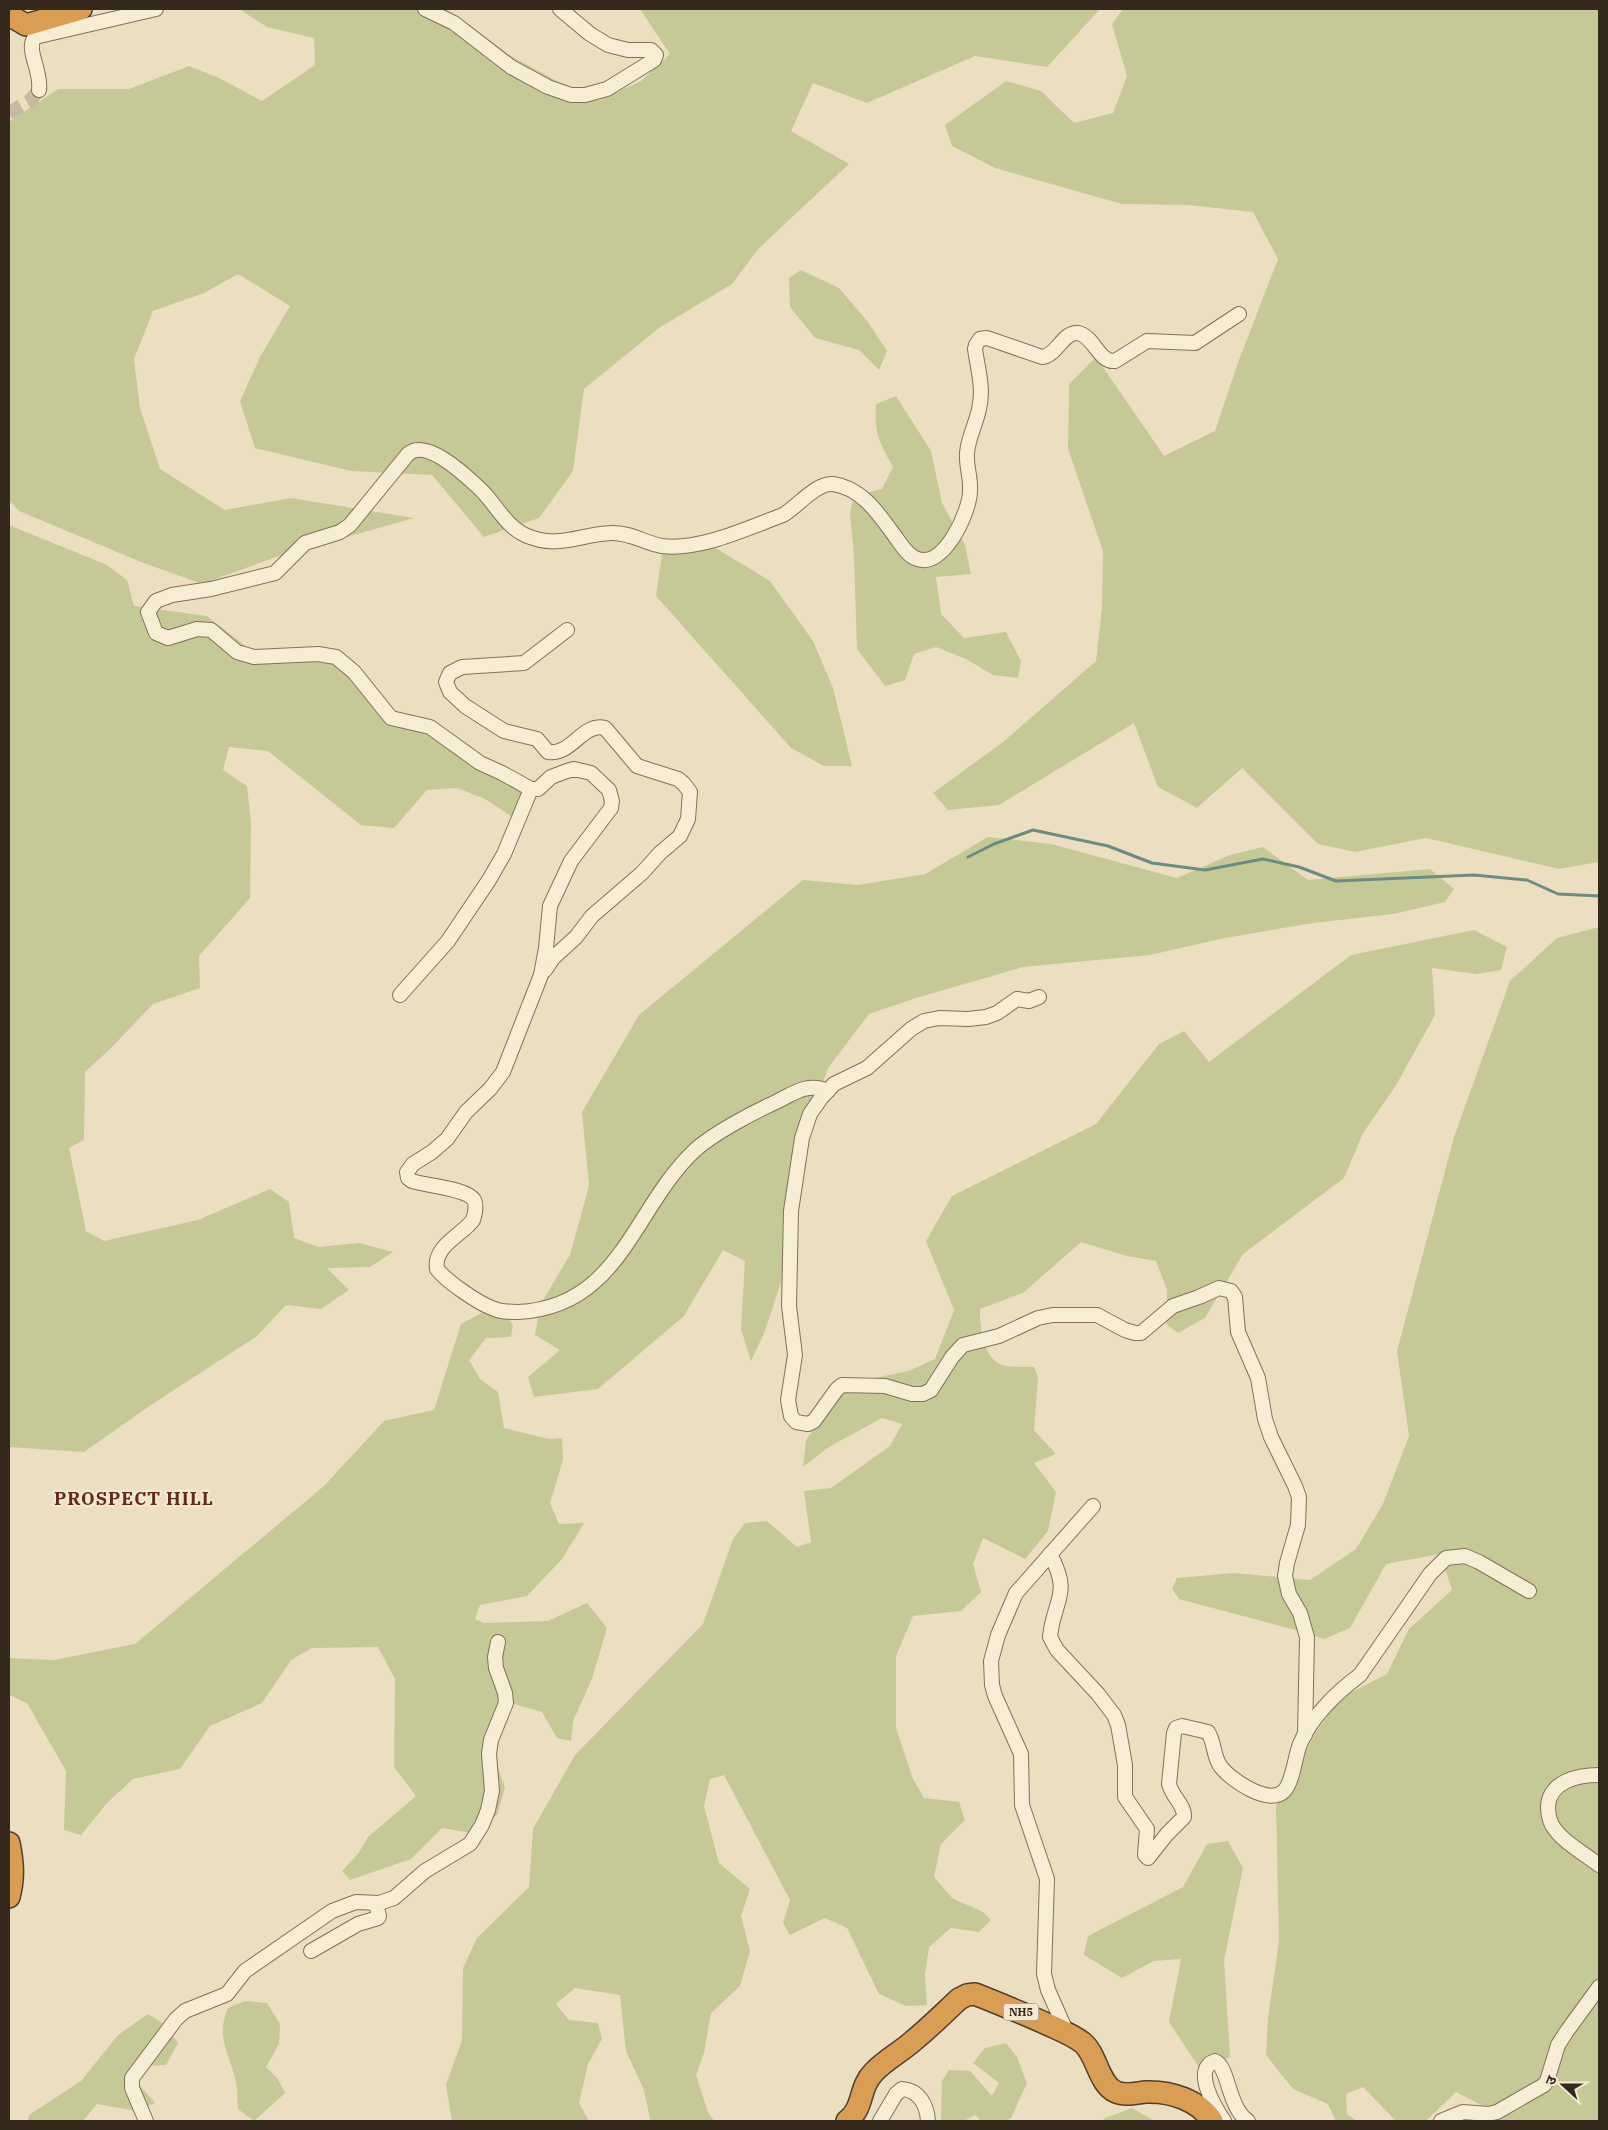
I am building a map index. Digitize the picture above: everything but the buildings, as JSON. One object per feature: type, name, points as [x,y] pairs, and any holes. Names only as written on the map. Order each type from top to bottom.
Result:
[{"type":"highway","points":[[9,15],[26,26],[81,9]]},
{"type":"highway","points":[[9,1844],[13,1864],[9,1897]]},
{"type":"highway","name":"NH5","points":[[846,2121],[855,2115],[861,2103],[864,2088],[874,2071],[967,1995],[975,1994],[1067,2033],[1082,2043],[1089,2050],[1107,2086],[1114,2092],[1123,2094],[1164,2093],[1201,2107],[1212,2121]]},
{"type":"street","points":[[39,90],[40,75],[31,45],[35,37],[156,9]]},
{"type":"street","points":[[425,9],[454,23],[511,67],[548,87],[571,95],[584,95],[607,89],[654,60],[656,55],[653,51],[622,49],[597,40],[560,9]]},
{"type":"street","points":[[828,1091],[817,1087],[806,1087],[762,1108],[695,1150],[668,1182],[622,1251],[592,1285],[576,1297],[532,1311],[510,1312],[489,1307],[441,1273],[436,1264],[441,1251],[473,1220],[475,1204],[473,1199],[462,1192],[412,1181],[408,1178],[406,1172],[413,1164],[432,1152],[447,1139],[466,1112],[498,1079],[526,1018],[541,975],[550,906],[571,860],[588,836],[606,816],[612,801],[606,786],[591,773],[574,769],[556,774],[538,789],[531,789],[480,763],[430,727],[389,716],[354,672],[336,657],[318,654],[254,657],[232,648],[211,630],[197,629],[168,638],[156,633],[149,616],[150,607],[160,598],[275,572],[305,543],[340,532],[350,525],[408,454],[420,449],[434,454],[471,481],[510,525],[523,534],[545,540],[570,541],[612,533],[663,546],[705,542],[783,515],[794,509],[820,486],[827,484],[843,487],[865,499],[911,556],[924,560],[935,559],[947,546],[966,509],[969,499],[967,452],[981,398],[976,349],[978,341],[988,338],[1040,357],[1046,357],[1069,335],[1079,334],[1089,339],[1105,358],[1111,361],[1147,341],[1195,343],[1239,314]]},
{"type":"street","points":[[541,975],[553,958],[576,937],[592,916],[642,874],[660,853],[680,836],[688,819],[690,797],[688,788],[678,779],[641,768],[634,763],[605,728],[592,728],[560,751],[548,752],[537,738],[504,731],[465,706],[447,689],[447,677],[455,670],[473,666],[524,663],[567,630]]},
{"type":"street","points":[[400,995],[448,941],[489,880],[504,854],[531,789]]},
{"type":"street","points":[[1039,997],[1029,1001],[1017,999],[997,1013],[976,1019],[939,1018],[924,1021],[911,1029],[867,1068],[841,1080],[815,1106],[806,1123],[802,1138],[792,1194],[789,1306],[795,1355],[788,1400],[791,1416],[796,1422],[808,1424],[814,1421],[842,1386],[885,1386],[912,1394],[924,1394],[931,1390],[952,1357],[963,1345],[999,1336],[1038,1318],[1053,1315],[1097,1315],[1136,1334],[1141,1333],[1173,1306],[1199,1298],[1219,1288],[1231,1290],[1235,1297],[1238,1332],[1258,1378],[1265,1419],[1271,1437],[1296,1486],[1298,1497],[1298,1526],[1286,1563],[1285,1576],[1289,1594],[1300,1613],[1307,1637],[1305,1735]]},
{"type":"street","points":[[1067,2033],[1048,1990],[1044,1974],[1047,1879],[1022,1805],[1021,1754],[995,1696],[991,1674],[994,1647],[1016,1593],[1093,1506]]},
{"type":"street","points":[[1050,1554],[1061,1578],[1062,1588],[1050,1637],[1057,1650],[1098,1694],[1114,1715],[1118,1726],[1125,1766],[1125,1797],[1147,1829],[1147,1858],[1150,1857],[1167,1834],[1184,1817],[1184,1811],[1170,1790],[1174,1732],[1176,1728],[1182,1726],[1208,1732],[1216,1759],[1223,1770],[1257,1792],[1271,1795],[1280,1793],[1287,1788],[1298,1750],[1305,1735],[1343,1687],[1360,1675],[1430,1574],[1446,1558],[1465,1556],[1529,1591]]},
{"type":"street","points":[[146,2121],[132,2088],[132,2078],[176,2018],[185,2011],[227,1994],[245,1971],[332,1911],[356,1902],[376,1903],[394,1898],[425,1871],[470,1844],[482,1825],[492,1791],[489,1754],[491,1740],[506,1703],[505,1693],[496,1668],[495,1657],[498,1642]]},
{"type":"street","points":[[1599,1775],[1576,1777],[1559,1785],[1553,1790],[1548,1807],[1551,1824],[1561,1836],[1599,1865]]},
{"type":"street","points":[[311,1951],[358,1924],[378,1918],[376,1903]]},
{"type":"street","points":[[1441,2121],[1463,2112],[1488,2114],[1497,2112],[1544,2086],[1550,2076],[1558,2045],[1566,2031],[1599,1987]]},
{"type":"street","points":[[1224,2121],[1210,2099],[1206,2082],[1208,2067],[1215,2061],[1222,2067],[1238,2113],[1248,2121]]},
{"type":"street","points":[[880,2121],[896,2094],[902,2089],[913,2091],[919,2096],[924,2104],[928,2121]]},
{"type":"green space","points":[[239,9],[427,9],[557,81],[600,100],[641,81],[670,54],[640,9],[1100,9],[1047,67],[975,56],[867,103],[813,83],[791,131],[849,164],[759,248],[732,284],[659,328],[584,389],[573,471],[539,518],[484,537],[432,475],[351,471],[255,448],[240,401],[260,357],[290,306],[238,274],[204,293],[153,311],[134,359],[140,408],[160,469],[225,510],[291,498],[414,518],[276,557],[202,584],[141,562],[19,511],[9,500],[9,122],[58,89],[129,89],[189,66],[219,78],[262,101],[315,65],[314,38],[267,27]]},
{"type":"green space","points":[[1123,9],[1599,9],[1599,862],[1559,869],[1426,838],[1355,852],[1318,844],[1242,768],[1197,808],[1158,787],[1134,723],[999,805],[948,810],[933,793],[1003,742],[1096,661],[1102,608],[1103,551],[1068,449],[1069,384],[1096,357],[1164,456],[1215,431],[1239,360],[1278,259],[1253,212],[1188,205],[1122,204],[995,168],[952,146],[945,125],[1006,81],[1041,91],[1074,123],[1113,113],[1127,76],[1112,24]]},
{"type":"green space","points":[[801,270],[839,288],[868,322],[887,351],[879,370],[859,350],[815,338],[790,307],[789,278]]},
{"type":"green space","points":[[896,396],[931,451],[942,503],[965,545],[971,574],[936,577],[941,614],[964,638],[1006,632],[1021,661],[1018,678],[993,675],[966,659],[936,647],[914,654],[905,680],[885,686],[857,649],[854,556],[850,513],[854,496],[882,489],[893,467],[884,451],[877,430],[876,404]]},
{"type":"green space","points":[[9,525],[107,565],[127,580],[134,606],[207,616],[253,652],[337,660],[400,717],[447,730],[519,783],[524,809],[511,816],[485,799],[457,788],[427,790],[394,828],[361,825],[268,751],[229,747],[223,770],[247,786],[251,822],[250,898],[199,956],[200,988],[153,1004],[85,1072],[84,1140],[69,1148],[86,1231],[104,1241],[198,1220],[270,1189],[289,1202],[294,1238],[318,1247],[359,1243],[393,1252],[370,1267],[327,1268],[349,1290],[321,1309],[286,1305],[257,1336],[151,1405],[84,1452],[9,1447]]},
{"type":"green space","points":[[677,546],[714,547],[770,581],[813,641],[833,688],[852,766],[824,766],[791,748],[656,596],[662,554]]},
{"type":"green space","points":[[988,837],[1051,844],[1177,878],[1230,855],[1263,847],[1308,880],[1430,869],[1454,889],[1445,902],[1393,914],[1313,923],[1225,938],[1150,955],[1023,967],[916,998],[869,1014],[828,1068],[803,1138],[790,1254],[765,1331],[751,1361],[741,1329],[745,1261],[723,1250],[684,1316],[598,1389],[534,1397],[528,1377],[560,1350],[535,1335],[540,1305],[570,1255],[589,1186],[582,1112],[639,1015],[803,880],[858,885],[925,874]]},
{"type":"green space","points":[[1599,927],[1599,2121],[1482,2121],[1485,2107],[1456,2092],[1426,2121],[1396,2121],[1363,2087],[1346,2094],[1347,2114],[1357,2121],[1336,2121],[1328,2104],[1293,2089],[1266,2055],[1268,2018],[1279,1941],[1276,1806],[1316,1732],[1342,1697],[1387,1674],[1409,1629],[1452,1590],[1440,1554],[1386,1564],[1350,1628],[1324,1639],[1179,1599],[1172,1589],[1177,1578],[1234,1573],[1310,1580],[1356,1549],[1383,1504],[1409,1436],[1397,1351],[1454,1137],[1510,981],[1557,938]]},
{"type":"green space","points":[[1474,930],[1507,947],[1501,970],[1476,974],[1432,968],[1435,1015],[1395,1087],[1363,1133],[1344,1178],[1243,1254],[1205,1318],[1178,1333],[1167,1325],[1167,1290],[1156,1261],[1127,1256],[1081,1242],[1023,1293],[980,1309],[982,1333],[986,1349],[995,1361],[1006,1366],[1034,1367],[1038,1377],[1034,1430],[1056,1454],[1034,1463],[1056,1492],[1048,1531],[1025,1559],[983,1538],[973,1564],[981,1592],[961,1611],[913,1616],[896,1656],[896,1728],[913,1779],[924,1798],[959,1802],[965,1820],[941,1844],[934,1877],[952,1898],[983,1912],[991,1920],[979,1932],[951,1928],[929,1947],[925,1975],[927,2005],[906,2006],[879,1994],[847,1928],[825,1918],[790,1935],[783,1923],[790,1900],[724,1775],[710,1779],[704,1806],[719,1863],[750,1889],[741,1916],[750,1951],[740,1986],[711,2013],[704,2053],[696,2075],[708,2112],[714,2121],[653,2121],[650,2119],[644,2090],[626,2051],[620,1995],[575,1988],[556,2004],[569,2020],[598,2023],[602,2039],[588,2064],[579,2103],[589,2121],[452,2121],[446,2085],[462,2040],[463,1968],[477,1938],[529,1887],[533,1829],[575,1755],[703,1624],[733,1539],[745,1523],[767,1521],[797,1547],[811,1542],[804,1491],[831,1488],[890,1446],[902,1424],[882,1418],[829,1447],[803,1467],[806,1440],[846,1384],[908,1371],[935,1359],[954,1310],[926,1241],[952,1196],[1096,1124],[1159,1044],[1184,1031],[1209,1062],[1351,955]]},
{"type":"green space","points":[[497,1305],[513,1325],[511,1337],[486,1338],[469,1360],[480,1379],[498,1392],[504,1428],[549,1439],[562,1438],[563,1460],[550,1503],[559,1524],[584,1523],[562,1559],[527,1596],[480,1605],[475,1619],[484,1623],[548,1621],[587,1603],[607,1628],[592,1679],[573,1721],[571,1741],[557,1738],[542,1712],[514,1704],[485,1733],[505,1787],[497,1815],[472,1833],[442,1828],[411,1859],[350,1880],[342,1871],[358,1854],[368,1837],[416,1796],[394,1767],[395,1679],[378,1647],[312,1648],[291,1660],[262,1703],[210,1726],[180,1769],[133,1779],[107,1803],[81,1835],[64,1830],[66,1771],[27,1703],[9,1695],[9,1658],[54,1660],[135,1644],[324,1486],[384,1421],[434,1410],[461,1324]]},
{"type":"green space","points":[[1228,1841],[1243,1868],[1224,1960],[1230,2057],[1200,2069],[1169,2022],[1181,1959],[1154,1961],[1122,1978],[1084,1955],[1088,1936],[1183,1887],[1207,1844]]},
{"type":"green space","points":[[245,2001],[267,2003],[280,2024],[279,2044],[266,2067],[278,2079],[285,2093],[254,2121],[238,2109],[236,2082],[223,2037],[224,2018],[228,2008]]},
{"type":"green space","points":[[148,2014],[164,2024],[178,2043],[166,2065],[143,2066],[135,2080],[155,2103],[136,2111],[97,2104],[83,2121],[28,2121],[29,2115],[81,2081],[118,2035]]},
{"type":"green space","points":[[1006,2043],[1017,2057],[1027,2083],[1011,2118],[1005,2121],[981,2121],[975,2115],[964,2121],[941,2121],[942,2081],[949,2070],[970,2071],[992,2096],[999,2083],[973,2063],[985,2048]]},
{"type":"green space","points":[[1132,2108],[1155,2121],[1103,2121],[1105,2118]]},
{"type":"waterway","points":[[968,857],[994,844],[1033,830],[1108,846],[1152,863],[1205,870],[1263,859],[1299,867],[1336,881],[1474,875],[1527,880],[1558,894],[1599,896]]},
{"type":"tunnel","points":[[9,113],[30,101],[39,90]]},
{"type":"district","name":"PROSPECT HILL","points":[[134,1499]]}]
